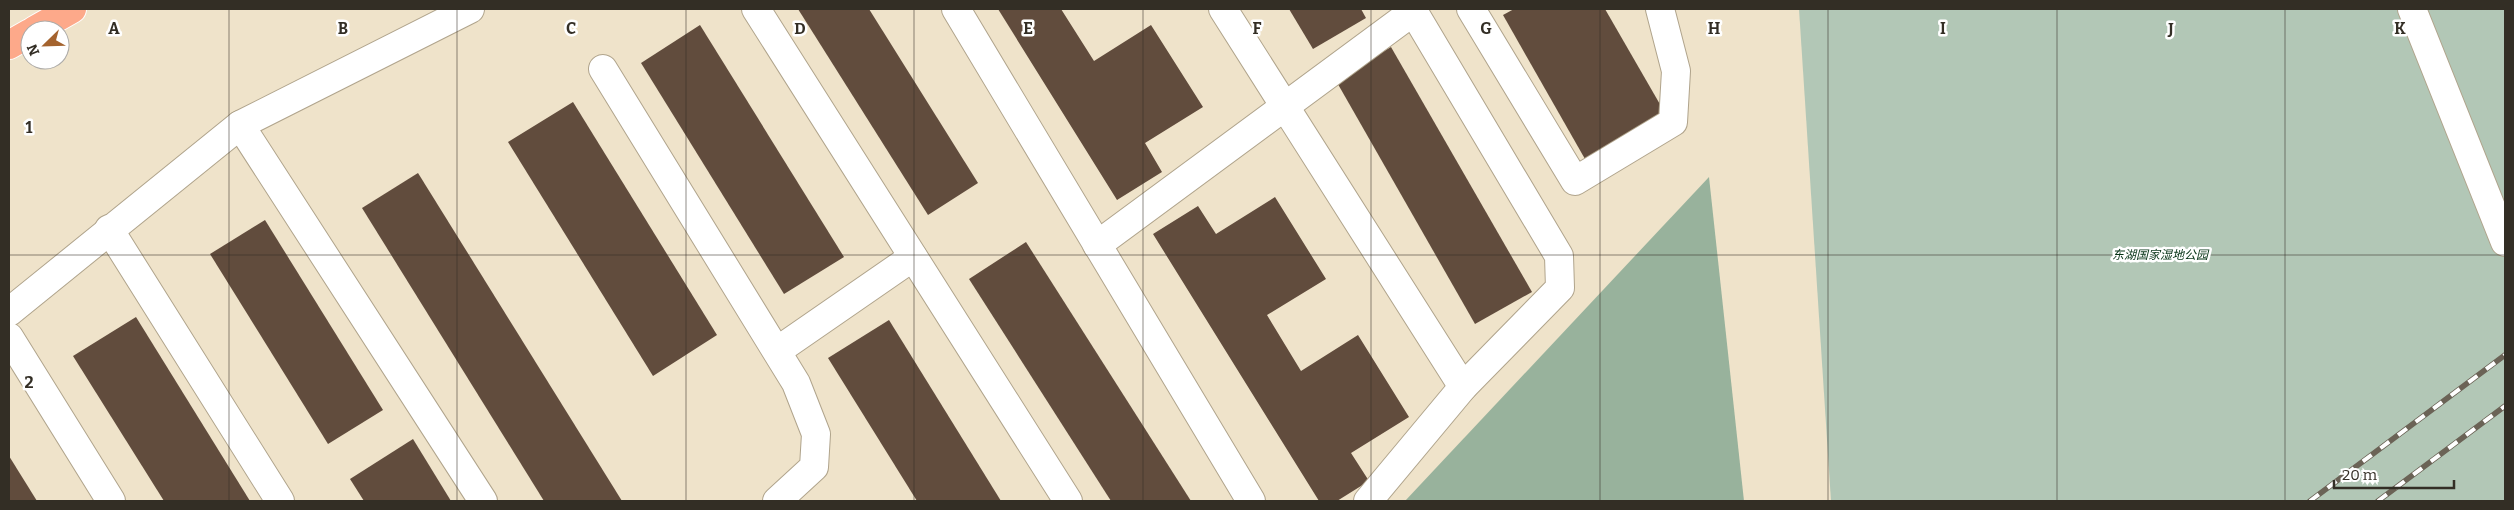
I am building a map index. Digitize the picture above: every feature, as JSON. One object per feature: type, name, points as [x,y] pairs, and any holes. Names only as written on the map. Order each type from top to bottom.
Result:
[{"type":"highway","points":[[53,20],[72,9]]},
{"type":"highway","points":[[9,45],[20,39]]},
{"type":"street","points":[[9,312],[109,229],[240,125],[470,9]]},
{"type":"street","points":[[756,9],[1068,501]]},
{"type":"street","points":[[956,9],[1251,501]]},
{"type":"street","points":[[1223,9],[1463,387]]},
{"type":"street","points":[[1471,9],[1575,181],[1673,122],[1676,71],[1660,9]]},
{"type":"street","points":[[2412,9],[2505,242]]},
{"type":"street","points":[[1097,245],[1413,10],[1559,256],[1560,288],[1463,387],[1368,501]]},
{"type":"street","points":[[603,69],[796,383],[816,434],[814,467],[777,501]]},
{"type":"street","points":[[240,125],[483,501]]},
{"type":"street","points":[[109,229],[280,501]]},
{"type":"street","points":[[777,352],[913,257]]},
{"type":"street","points":[[9,337],[111,501]]},
{"type":"green space","name":"东湖国家湿地公园","points":[[1799,9],[2505,9],[2505,501],[1831,501]]},
{"type":"green space","points":[[1709,177],[1744,501],[1405,501]]},
{"type":"building","points":[[798,9],[869,9],[978,183],[928,215]]},
{"type":"building","points":[[998,9],[1061,9],[1094,61],[1151,25],[1203,107],[1145,143],[1162,172],[1117,200]]},
{"type":"building","points":[[1289,9],[1361,9],[1366,18],[1313,49]]},
{"type":"building","points":[[1514,9],[1605,9],[1665,113],[1585,159],[1503,15]]},
{"type":"building","points":[[700,25],[844,257],[784,294],[641,63]]},
{"type":"building","points":[[1391,47],[1532,292],[1475,324],[1335,79]]},
{"type":"building","points":[[573,102],[717,335],[653,376],[508,142]]},
{"type":"building","points":[[418,173],[622,501],[544,501],[362,208]]},
{"type":"building","points":[[1275,197],[1326,279],[1267,315],[1301,371],[1358,335],[1409,417],[1351,453],[1369,481],[1337,501],[1319,501],[1153,234],[1198,206],[1216,234]]},
{"type":"building","points":[[265,220],[383,410],[328,444],[210,254]]},
{"type":"building","points":[[1026,242],[1191,501],[1111,501],[969,279]]},
{"type":"building","points":[[136,317],[250,501],[164,501],[73,356]]},
{"type":"building","points":[[889,320],[1001,501],[917,501],[828,358]]},
{"type":"building","points":[[413,439],[451,501],[364,501],[350,479]]},
{"type":"building","points":[[9,456],[37,501],[9,501]]},
{"type":"railway","points":[[2310,501],[2505,355]]},
{"type":"railway","points":[[2378,501],[2505,406]]}]
